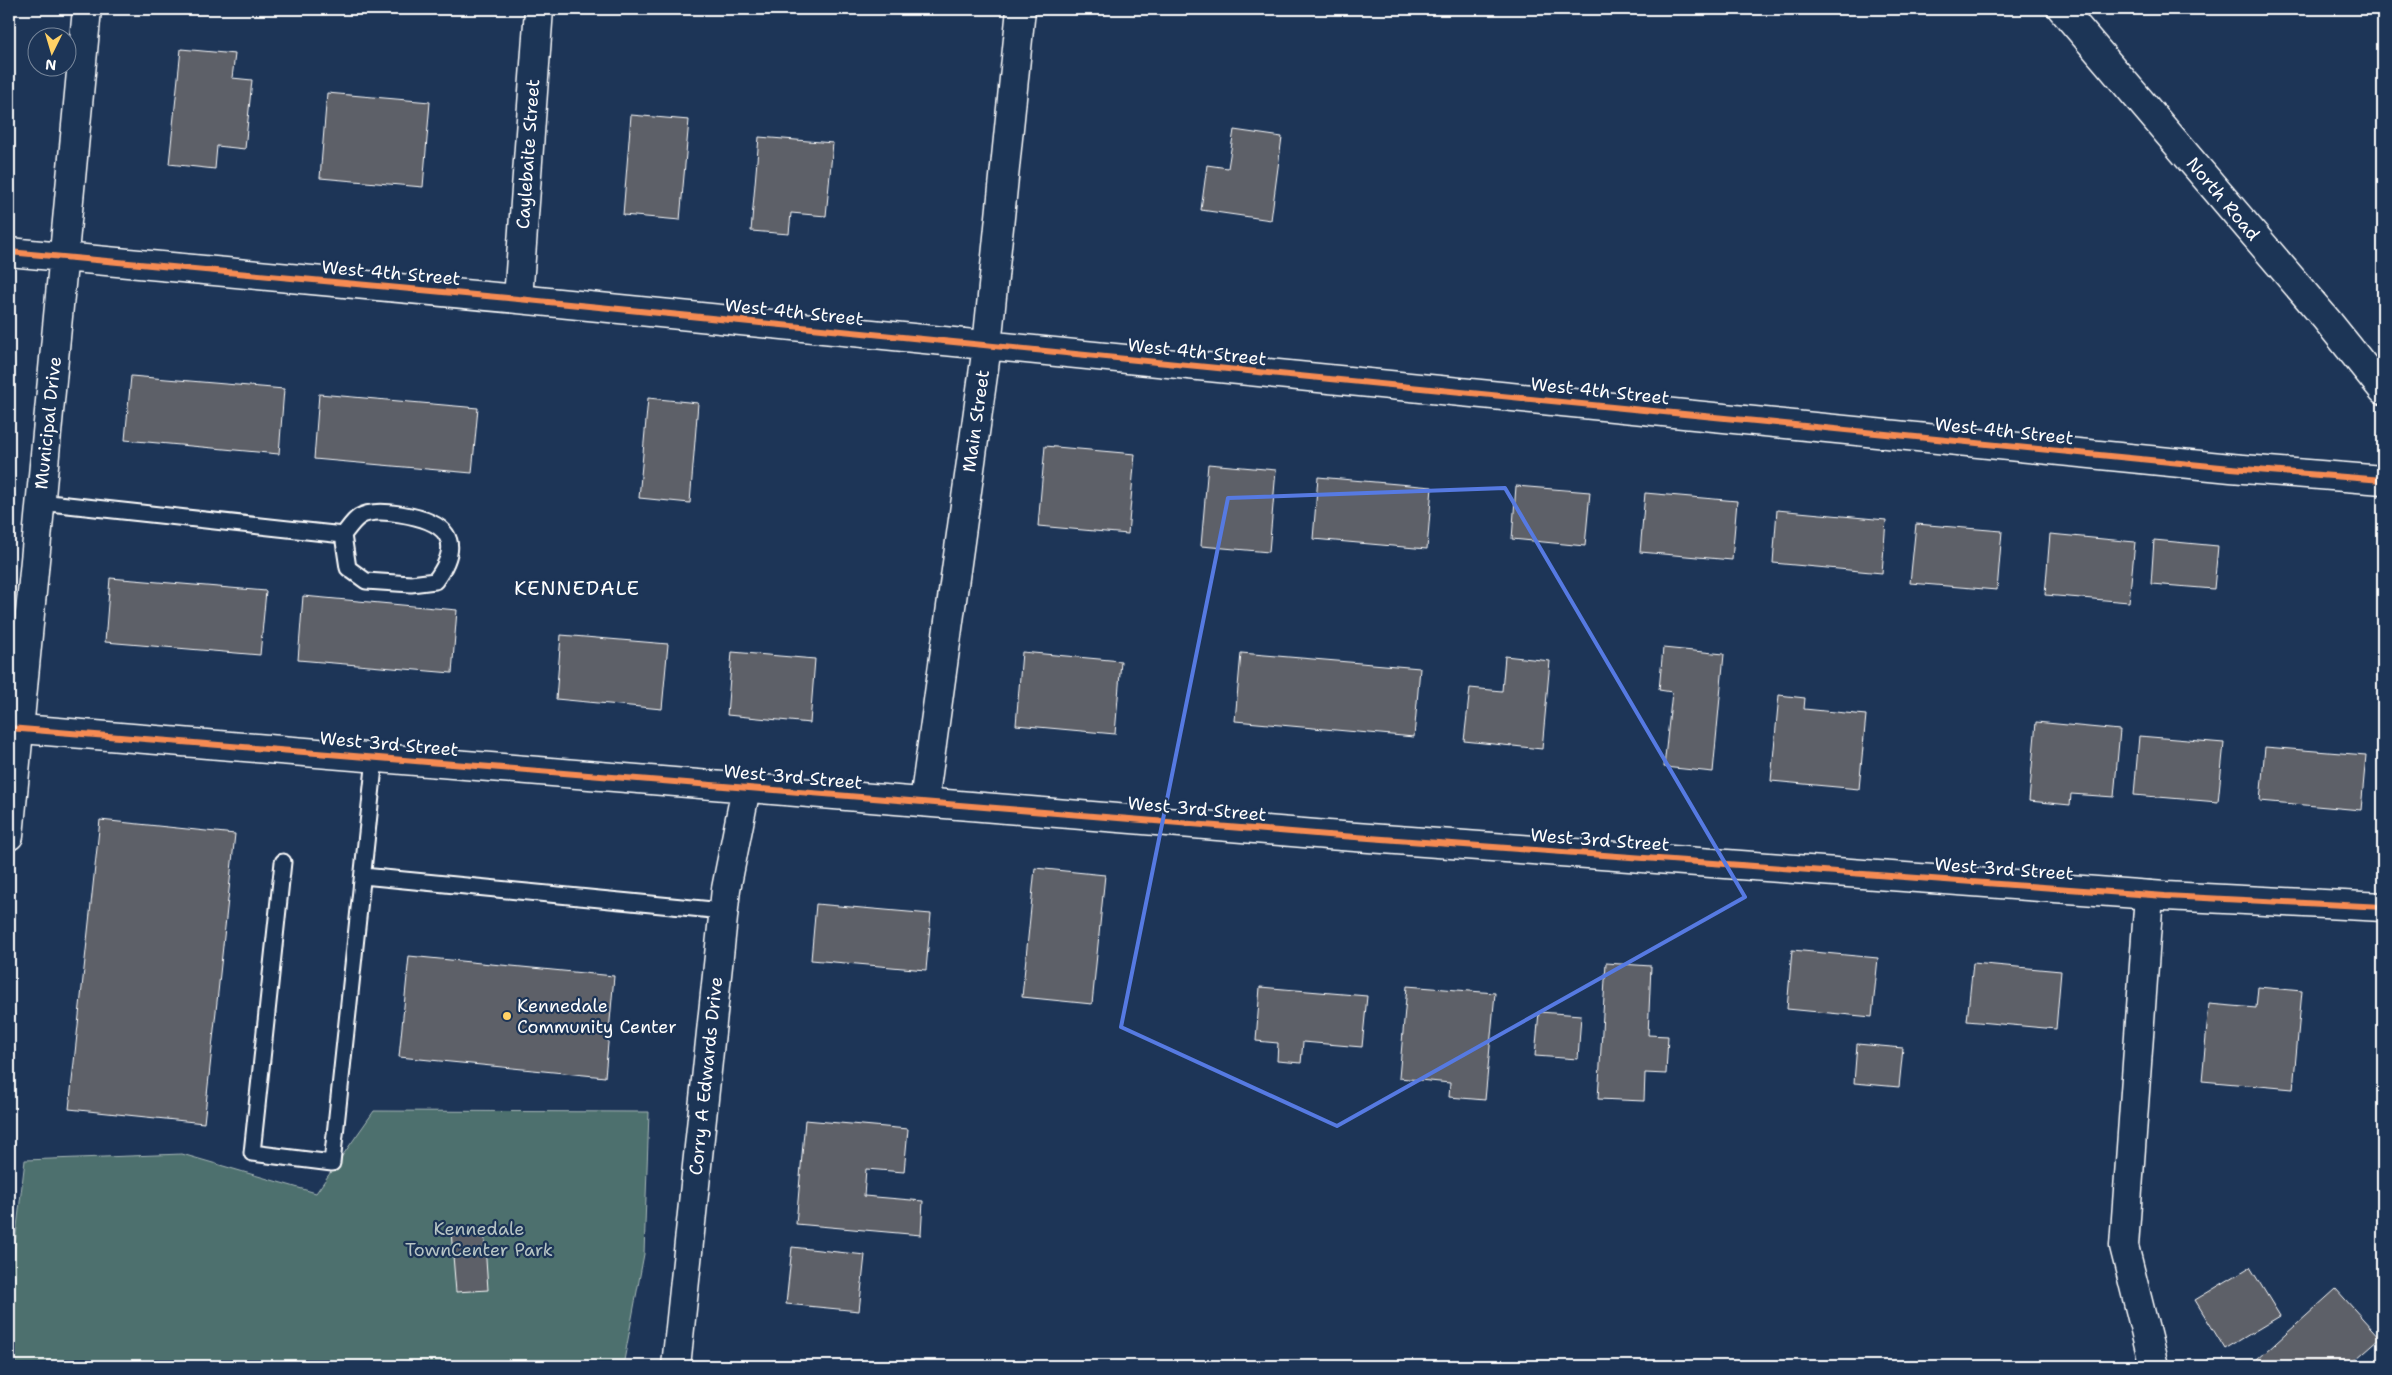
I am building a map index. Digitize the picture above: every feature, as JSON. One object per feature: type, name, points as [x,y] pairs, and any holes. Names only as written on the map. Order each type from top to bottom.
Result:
[{"type":"street","name":"Municipal Drive","points":[[9,836],[13,728],[40,502],[87,9]]},
{"type":"street","name":"Caylebaite Street","points":[[518,299],[539,9]]},
{"type":"street","name":"Main Street","points":[[924,802],[987,346],[1021,9]]},
{"type":"street","name":"North Road","points":[[2062,9],[2326,320],[2383,390]]},
{"type":"street","name":"West 4th Street","points":[[9,252],[518,299],[2231,468],[2383,480]]},
{"type":"street","name":"West 3rd Street","points":[[13,728],[924,802],[2149,895],[2383,907]]},
{"type":"street","name":"Corry A Edwards Drive","points":[[676,1366],[724,911],[746,788]]},
{"type":"street","points":[[2149,895],[2124,1246],[2154,1366]]},
{"type":"lane","points":[[40,502],[343,535]]},
{"type":"lane","points":[[383,511],[422,517],[440,525],[450,542],[447,566],[435,582],[411,584],[366,580],[348,568],[343,535],[359,517],[383,511]]},
{"type":"lane","points":[[283,862],[252,1154],[332,1163],[375,758]]},
{"type":"lane","points":[[363,876],[724,911]]},
{"type":"highlighted area","points":[[1505,488],[1745,897],[1337,1126],[1121,1027],[1228,498]]},
{"type":"green space","name":"Kennedale TownCenter Park","points":[[374,1111],[649,1112],[644,1254],[623,1366],[9,1366],[9,1294],[25,1160],[182,1154],[316,1193]]},
{"type":"building","points":[[9,9],[14,9],[9,60]]},
{"type":"building","points":[[181,49],[235,54],[232,78],[252,80],[245,149],[217,146],[215,169],[169,164]]},
{"type":"building","points":[[327,93],[430,102],[423,187],[320,178]]},
{"type":"building","points":[[631,115],[689,120],[680,220],[623,215]]},
{"type":"building","points":[[9,124],[13,125],[9,172]]},
{"type":"building","points":[[1234,130],[1282,137],[1271,220],[1201,210],[1207,165],[1228,168]]},
{"type":"building","points":[[759,137],[833,143],[826,216],[791,213],[789,234],[751,231]]},
{"type":"building","points":[[131,376],[284,389],[279,454],[125,440]]},
{"type":"building","points":[[319,394],[478,408],[472,473],[314,459]]},
{"type":"building","points":[[648,398],[698,403],[690,503],[639,498]]},
{"type":"building","points":[[1045,446],[1135,454],[1128,534],[1038,526]]},
{"type":"building","points":[[1208,464],[1276,470],[1269,552],[1201,546]]},
{"type":"building","points":[[1318,477],[1432,487],[1427,549],[1313,539]]},
{"type":"building","points":[[1516,486],[1590,492],[1585,546],[1512,539]]},
{"type":"building","points":[[1645,493],[1737,501],[1732,560],[1640,552]]},
{"type":"building","points":[[1777,510],[1886,520],[1882,573],[1773,563]]},
{"type":"building","points":[[1916,524],[2002,531],[1997,590],[1910,583]]},
{"type":"building","points":[[2050,534],[2135,542],[2129,602],[2045,595]]},
{"type":"building","points":[[2154,540],[2218,546],[2214,589],[2151,584]]},
{"type":"building","points":[[110,578],[266,591],[260,655],[105,642]]},
{"type":"building","points":[[303,596],[457,610],[452,673],[298,660]]},
{"type":"building","points":[[561,635],[668,644],[662,709],[556,699]]},
{"type":"building","points":[[1663,648],[1724,654],[1713,772],[1664,767],[1672,692],[1659,690]]},
{"type":"building","points":[[732,652],[815,659],[810,723],[727,715]]},
{"type":"building","points":[[1022,652],[1121,661],[1115,734],[1016,725]]},
{"type":"building","points":[[1241,653],[1420,668],[1414,737],[1235,721]]},
{"type":"building","points":[[1505,656],[1550,661],[1542,749],[1464,741],[1470,688],[1502,691]]},
{"type":"building","points":[[1779,695],[1805,698],[1804,709],[1866,715],[1859,789],[1771,781]]},
{"type":"building","points":[[2036,722],[2120,730],[2114,797],[2071,794],[2070,805],[2029,801]]},
{"type":"building","points":[[2139,736],[2224,743],[2218,802],[2134,795]]},
{"type":"building","points":[[2265,747],[2366,755],[2361,810],[2260,801]]},
{"type":"building","points":[[100,820],[235,834],[204,1123],[69,1109]]},
{"type":"building","points":[[1035,868],[1105,875],[1092,1004],[1022,997]]},
{"type":"building","points":[[816,904],[931,914],[926,970],[811,960]]},
{"type":"building","points":[[1792,950],[1878,958],[1872,1017],[1787,1009]]},
{"type":"building","name":"Kennedale Community Center","points":[[409,956],[614,976],[605,1077],[399,1057]]},
{"type":"building","points":[[1606,963],[1651,966],[1648,1035],[1668,1036],[1666,1074],[1645,1073],[1644,1101],[1598,1099]]},
{"type":"building","points":[[1973,963],[2061,971],[2056,1029],[1967,1021]]},
{"type":"building","points":[[1407,986],[1495,993],[1485,1100],[1449,1097],[1450,1083],[1399,1078]]},
{"type":"building","points":[[1260,987],[1367,996],[1362,1047],[1303,1042],[1301,1063],[1277,1061],[1278,1043],[1256,1041]]},
{"type":"building","points":[[2258,987],[2302,991],[2293,1089],[2202,1081],[2209,1004],[2256,1008]]},
{"type":"building","points":[[1539,1012],[1581,1015],[1578,1059],[1535,1056]]},
{"type":"building","points":[[1857,1044],[1903,1048],[1899,1087],[1854,1083]]},
{"type":"building","points":[[805,1120],[908,1129],[904,1172],[866,1169],[864,1196],[923,1201],[921,1235],[796,1224]]},
{"type":"building","points":[[484,1229],[488,1290],[456,1292],[451,1231]]},
{"type":"building","points":[[792,1247],[865,1255],[859,1311],[786,1304]]},
{"type":"building","points":[[2250,1267],[2280,1316],[2225,1349],[2195,1300]]},
{"type":"building","points":[[2336,1289],[2380,1338],[2348,1366],[2260,1366],[2256,1361]]},
{"type":"cycle path","points":[[9,252],[518,299],[2231,468],[2383,480]]},
{"type":"cycle path","points":[[9,728],[1328,835],[2165,896],[2383,907]]},
{"type":"place","name":"Kennedale Community Center","points":[[507,1016]]},
{"type":"district","name":"KENNEDALE","points":[[577,588]]}]
